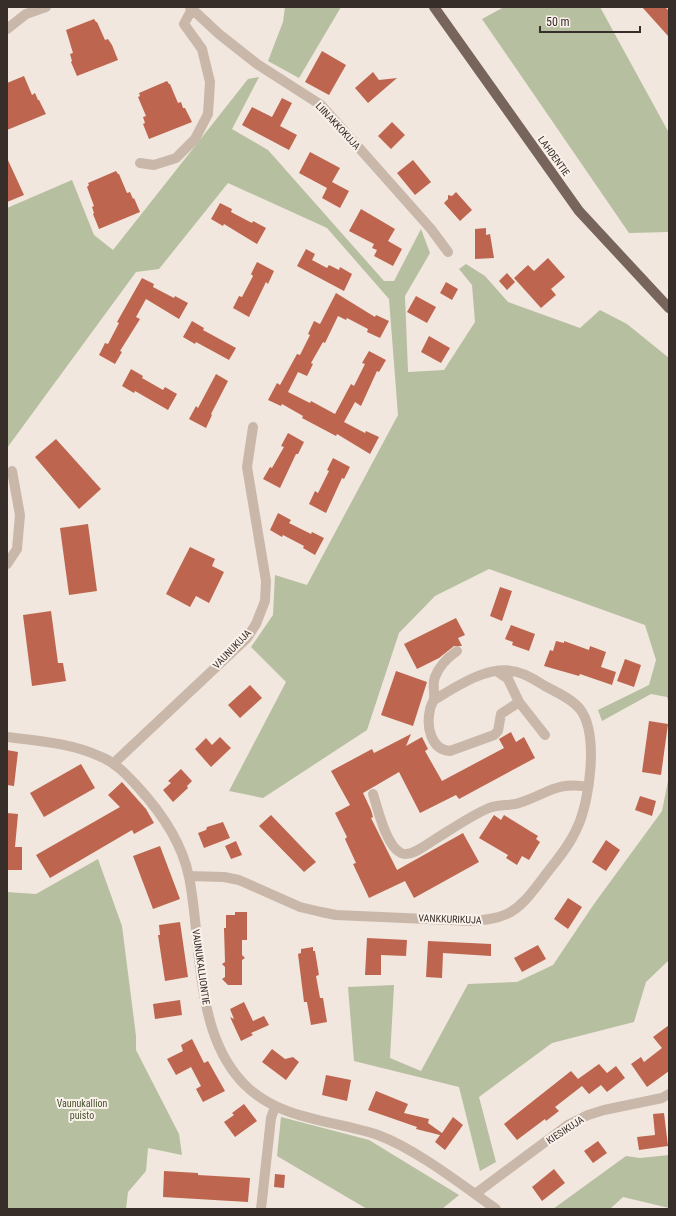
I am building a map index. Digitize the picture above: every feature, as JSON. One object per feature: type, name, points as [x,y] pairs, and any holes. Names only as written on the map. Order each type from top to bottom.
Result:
[{"type":"main road","name":"LAHDENTIE","points":[[434,7],[579,211],[669,308]]},
{"type":"street","points":[[7,29],[18,18],[46,7]]},
{"type":"street","points":[[140,163],[154,165],[176,158],[195,140],[208,114],[210,82],[202,49],[184,24],[191,8]]},
{"type":"street","name":"LIINAKKOKUJA","points":[[191,8],[219,34],[257,64],[321,105],[431,229],[448,252]]},
{"type":"street","name":"VAUNUKUJA","points":[[114,763],[247,638],[256,624],[266,601],[266,582],[247,467],[253,427]]},
{"type":"street","points":[[7,564],[18,549],[20,515],[12,472]]},
{"type":"street","points":[[457,651],[441,664],[434,678],[434,700],[430,710],[430,733],[436,745],[443,751],[450,751],[494,735],[498,731],[501,714],[520,702]]},
{"type":"street","points":[[434,700],[480,675],[496,670],[508,679],[520,702],[545,735]]},
{"type":"street","name":"VANKKURIKUJA","points":[[189,876],[218,876],[239,880],[300,907],[336,915],[487,920],[508,914],[528,898],[568,845],[578,828],[588,787],[591,744],[587,721],[579,708],[570,700],[522,673],[496,670]]},
{"type":"street","name":"VAUNUKALLIONTIE","points":[[7,737],[76,748],[100,756],[114,763],[162,816],[180,849],[189,876],[204,998],[211,1027],[221,1051],[232,1070],[244,1085],[257,1096],[275,1107],[377,1135],[400,1144],[496,1209]]},
{"type":"street","points":[[373,794],[386,835],[396,850],[402,854],[410,853],[421,848],[490,808],[507,804],[517,804],[560,786],[573,784],[588,787]]},
{"type":"street","name":"KIESIKUJA","points":[[475,1194],[568,1125],[597,1112],[662,1098],[669,1094]]},
{"type":"street","points":[[261,1209],[271,1118],[275,1107]]},
{"type":"green space","points":[[285,7],[341,7],[299,78],[268,61],[283,22]]},
{"type":"green space","points":[[504,7],[600,7],[669,133],[669,232],[629,233],[482,19]]},
{"type":"green space","points":[[259,77],[232,129],[268,150],[384,281],[394,281],[421,229],[430,253],[405,296],[408,372],[444,370],[475,322],[472,285],[459,269],[466,264],[485,276],[508,302],[580,328],[600,310],[627,324],[669,358],[669,702],[667,697],[651,694],[602,721],[598,710],[649,685],[656,660],[645,625],[489,569],[435,596],[399,633],[367,730],[263,798],[229,791],[286,682],[251,647],[273,615],[275,575],[307,585],[398,415],[389,299],[327,228],[228,183],[159,269],[136,272],[7,448],[7,208],[72,180],[94,235],[113,250],[248,79]]},
{"type":"green space","points":[[669,776],[669,960],[646,982],[634,1022],[552,1043],[479,1097],[496,1162],[480,1171],[459,1087],[354,1061],[348,987],[394,985],[390,1058],[421,1071],[468,984],[517,982],[553,965],[594,904],[662,811]]},
{"type":"green space","name":"Vaunukallion puisto","points":[[98,859],[122,926],[136,1036],[136,1050],[179,1134],[182,1155],[148,1148],[146,1171],[128,1192],[126,1209],[7,1209],[7,892],[36,894]]},
{"type":"green space","points":[[281,1117],[369,1140],[459,1195],[442,1209],[367,1209],[277,1156]]},
{"type":"green space","points":[[669,1155],[669,1208],[623,1197],[610,1209],[553,1209],[626,1156],[640,1158]]},
{"type":"building","points":[[642,7],[665,7],[669,11],[669,37]]},
{"type":"building","points":[[94,19],[97,22],[105,40],[108,39],[112,45],[118,60],[77,76],[71,62],[70,54],[73,53],[66,30]]},
{"type":"building","points":[[322,51],[346,65],[329,95],[305,82]]},
{"type":"building","points":[[373,72],[379,80],[397,78],[368,103],[355,88]]},
{"type":"building","points":[[24,76],[32,95],[35,93],[46,114],[7,130],[7,83]]},
{"type":"building","points":[[167,81],[170,84],[178,103],[181,102],[192,122],[149,139],[143,124],[145,123],[143,117],[146,116],[138,97],[140,96],[139,93]]},
{"type":"building","points":[[282,98],[292,103],[280,126],[297,135],[289,150],[242,125],[252,107],[272,117]]},
{"type":"building","points":[[392,122],[405,135],[391,149],[378,136]]},
{"type":"building","points":[[310,152],[340,168],[332,182],[349,191],[340,208],[322,198],[327,188],[299,173]]},
{"type":"building","points":[[7,158],[24,195],[7,202]]},
{"type":"building","points":[[413,160],[431,182],[415,195],[397,173]]},
{"type":"building","points":[[116,171],[119,174],[127,193],[130,192],[133,199],[134,198],[140,212],[99,229],[93,214],[92,207],[94,206],[87,187],[89,185],[88,183]]},
{"type":"building","points":[[456,192],[472,210],[460,221],[444,203],[448,199],[448,195],[452,196]]},
{"type":"building","points":[[220,203],[232,209],[231,212],[252,223],[253,221],[266,228],[257,244],[224,224],[223,226],[211,219]]},
{"type":"building","points":[[361,209],[395,229],[388,241],[402,249],[393,266],[374,256],[377,250],[372,248],[374,244],[349,231]]},
{"type":"building","points":[[486,228],[486,235],[490,234],[494,258],[475,259],[475,229]]},
{"type":"building","points":[[306,249],[315,254],[312,260],[327,268],[329,265],[339,270],[340,267],[352,274],[344,291],[297,266]]},
{"type":"building","points":[[548,258],[565,277],[551,289],[556,295],[541,308],[514,278],[528,265],[534,271]]},
{"type":"building","points":[[257,262],[274,271],[268,284],[266,282],[249,317],[233,308],[239,296],[242,297],[253,276],[251,274]]},
{"type":"building","points":[[507,273],[515,282],[507,290],[499,281]]},
{"type":"building","points":[[142,278],[154,284],[153,287],[174,298],[175,296],[188,303],[179,319],[146,299],[136,317],[140,319],[120,351],[122,352],[115,364],[99,355],[105,343],[108,344],[119,323],[117,322]]},
{"type":"building","points":[[446,282],[458,289],[452,300],[440,293]]},
{"type":"building","points":[[336,293],[375,317],[376,315],[389,321],[380,338],[367,332],[368,329],[347,318],[346,320],[338,316],[325,343],[323,342],[311,363],[313,364],[307,376],[298,372],[288,392],[310,403],[311,401],[335,414],[351,384],[354,386],[365,364],[362,363],[369,351],[386,360],[379,372],[377,371],[361,406],[355,402],[344,422],[365,433],[366,431],[379,437],[370,454],[337,434],[336,436],[302,418],[303,416],[282,404],[281,406],[268,400],[277,383],[280,385],[297,354],[300,355],[310,335],[308,334],[314,321],[320,324]]},
{"type":"building","points":[[416,296],[436,307],[427,323],[407,312]]},
{"type":"building","points":[[192,321],[204,328],[203,330],[236,348],[229,360],[196,342],[195,344],[183,337]]},
{"type":"building","points":[[429,336],[450,348],[441,363],[421,352]]},
{"type":"building","points":[[131,369],[143,376],[142,378],[163,390],[165,387],[177,394],[168,410],[135,391],[134,393],[122,386]]},
{"type":"building","points":[[216,374],[228,381],[211,414],[212,415],[206,428],[189,419],[196,406],[198,408]]},
{"type":"building","points":[[288,433],[304,442],[298,454],[296,454],[280,488],[263,479],[270,467],[272,468],[284,447],[281,446]]},
{"type":"building","points":[[56,439],[101,489],[79,509],[35,457]]},
{"type":"building","points":[[333,458],[350,467],[344,479],[342,478],[326,513],[309,504],[315,491],[318,493],[329,471],[327,470]]},
{"type":"building","points":[[278,513],[291,520],[289,523],[311,534],[312,532],[324,538],[315,555],[303,548],[304,546],[283,535],[282,537],[270,530]]},
{"type":"building","points":[[88,524],[97,591],[69,595],[60,528]]},
{"type":"building","points":[[190,547],[215,559],[212,566],[224,572],[209,603],[196,596],[190,607],[166,594]]},
{"type":"building","points":[[500,587],[512,591],[502,621],[490,616]]},
{"type":"building","points":[[51,611],[58,663],[63,663],[66,681],[32,686],[23,615]]},
{"type":"building","points":[[456,618],[465,635],[458,638],[462,646],[454,646],[439,658],[417,669],[404,644]]},
{"type":"building","points":[[511,625],[535,634],[529,651],[512,645],[513,642],[505,639]]},
{"type":"building","points":[[556,641],[564,643],[564,641],[589,650],[590,646],[606,652],[601,667],[616,672],[612,685],[580,674],[579,676],[544,666],[550,650],[553,651]]},
{"type":"building","points":[[625,659],[641,665],[634,687],[617,681]]},
{"type":"building","points":[[396,671],[427,682],[413,726],[381,715]]},
{"type":"building","points":[[250,685],[262,698],[240,718],[228,705]]},
{"type":"building","points":[[649,721],[668,724],[661,775],[642,772]]},
{"type":"building","points":[[511,732],[516,742],[524,737],[535,758],[459,799],[456,795],[420,813],[399,772],[363,793],[371,810],[373,817],[371,818],[397,870],[463,833],[479,862],[414,898],[405,881],[369,898],[353,864],[356,863],[345,839],[347,837],[335,813],[350,805],[331,771],[372,749],[374,753],[411,734],[406,746],[422,737],[428,749],[425,751],[442,781],[504,748],[499,739]]},
{"type":"building","points":[[220,737],[231,748],[211,767],[195,749],[206,738],[212,745]]},
{"type":"building","points":[[7,750],[18,752],[14,786],[7,785]]},
{"type":"building","points":[[81,764],[95,788],[44,817],[30,793]]},
{"type":"building","points":[[181,769],[192,781],[187,786],[188,788],[173,802],[163,790],[171,783],[168,781]]},
{"type":"building","points":[[122,782],[146,809],[154,823],[134,834],[132,830],[50,878],[36,855],[120,807],[108,795]]},
{"type":"building","points":[[640,796],[656,801],[652,816],[635,810]]},
{"type":"building","points":[[7,813],[18,814],[15,847],[22,847],[22,870],[7,870]]},
{"type":"building","points":[[271,815],[316,862],[304,872],[259,826]]},
{"type":"building","points":[[494,815],[501,820],[504,815],[538,836],[536,839],[540,842],[529,860],[522,856],[517,865],[506,858],[508,855],[479,838]]},
{"type":"building","points":[[223,822],[230,838],[204,848],[198,833],[206,830],[207,827]]},
{"type":"building","points":[[606,840],[620,850],[606,871],[592,862]]},
{"type":"building","points":[[236,841],[242,855],[231,859],[225,846]]},
{"type":"building","points":[[160,846],[180,899],[153,909],[133,856]]},
{"type":"building","points":[[568,898],[582,907],[568,929],[554,919]]},
{"type":"building","points":[[235,912],[247,912],[247,940],[242,940],[242,955],[245,958],[242,960],[242,985],[228,985],[222,979],[225,977],[225,967],[222,964],[225,962],[224,928],[226,928],[226,915],[235,915]]},
{"type":"building","points":[[180,922],[188,977],[165,981],[158,935],[160,935],[159,925]]},
{"type":"building","points":[[367,938],[407,940],[406,956],[381,955],[381,975],[365,975]]},
{"type":"building","points":[[428,941],[491,944],[491,956],[443,953],[442,978],[426,977]]},
{"type":"building","points":[[538,945],[546,959],[522,972],[514,958]]},
{"type":"building","points":[[313,947],[319,975],[316,976],[320,998],[323,998],[327,1022],[311,1025],[307,1002],[304,1002],[298,954],[301,953],[301,949]]},
{"type":"building","points":[[180,1000],[182,1015],[155,1019],[153,1004]]},
{"type":"building","points":[[244,1002],[253,1021],[264,1016],[269,1025],[251,1033],[253,1035],[241,1041],[230,1017],[234,1019],[230,1009]]},
{"type":"building","points":[[669,1025],[669,1071],[647,1087],[631,1064],[641,1057],[644,1062],[662,1048],[653,1037]]},
{"type":"building","points":[[192,1039],[204,1063],[208,1061],[225,1091],[203,1102],[196,1089],[201,1086],[191,1067],[176,1075],[167,1059],[183,1051],[181,1045]]},
{"type":"building","points":[[272,1049],[285,1059],[293,1057],[299,1062],[286,1080],[262,1062]]},
{"type":"building","points":[[599,1064],[607,1073],[616,1066],[625,1078],[607,1092],[601,1085],[589,1094],[582,1086],[555,1107],[559,1111],[546,1121],[545,1119],[517,1140],[504,1124],[571,1071],[578,1079]]},
{"type":"building","points":[[326,1075],[351,1080],[347,1101],[322,1095]]},
{"type":"building","points":[[376,1091],[408,1104],[404,1113],[429,1119],[428,1123],[442,1133],[453,1117],[463,1125],[445,1150],[435,1142],[440,1135],[416,1129],[417,1127],[368,1110]]},
{"type":"building","points":[[244,1104],[257,1121],[235,1137],[224,1122],[234,1115],[232,1113]]},
{"type":"building","points":[[664,1113],[668,1146],[639,1150],[637,1137],[655,1135],[653,1114]]},
{"type":"building","points":[[598,1141],[607,1153],[593,1163],[584,1151]]},
{"type":"building","points":[[554,1169],[565,1183],[542,1201],[532,1187]]},
{"type":"building","points":[[164,1171],[198,1173],[198,1175],[250,1178],[248,1202],[163,1197]]},
{"type":"building","points":[[275,1174],[285,1175],[284,1188],[274,1187]]}]
